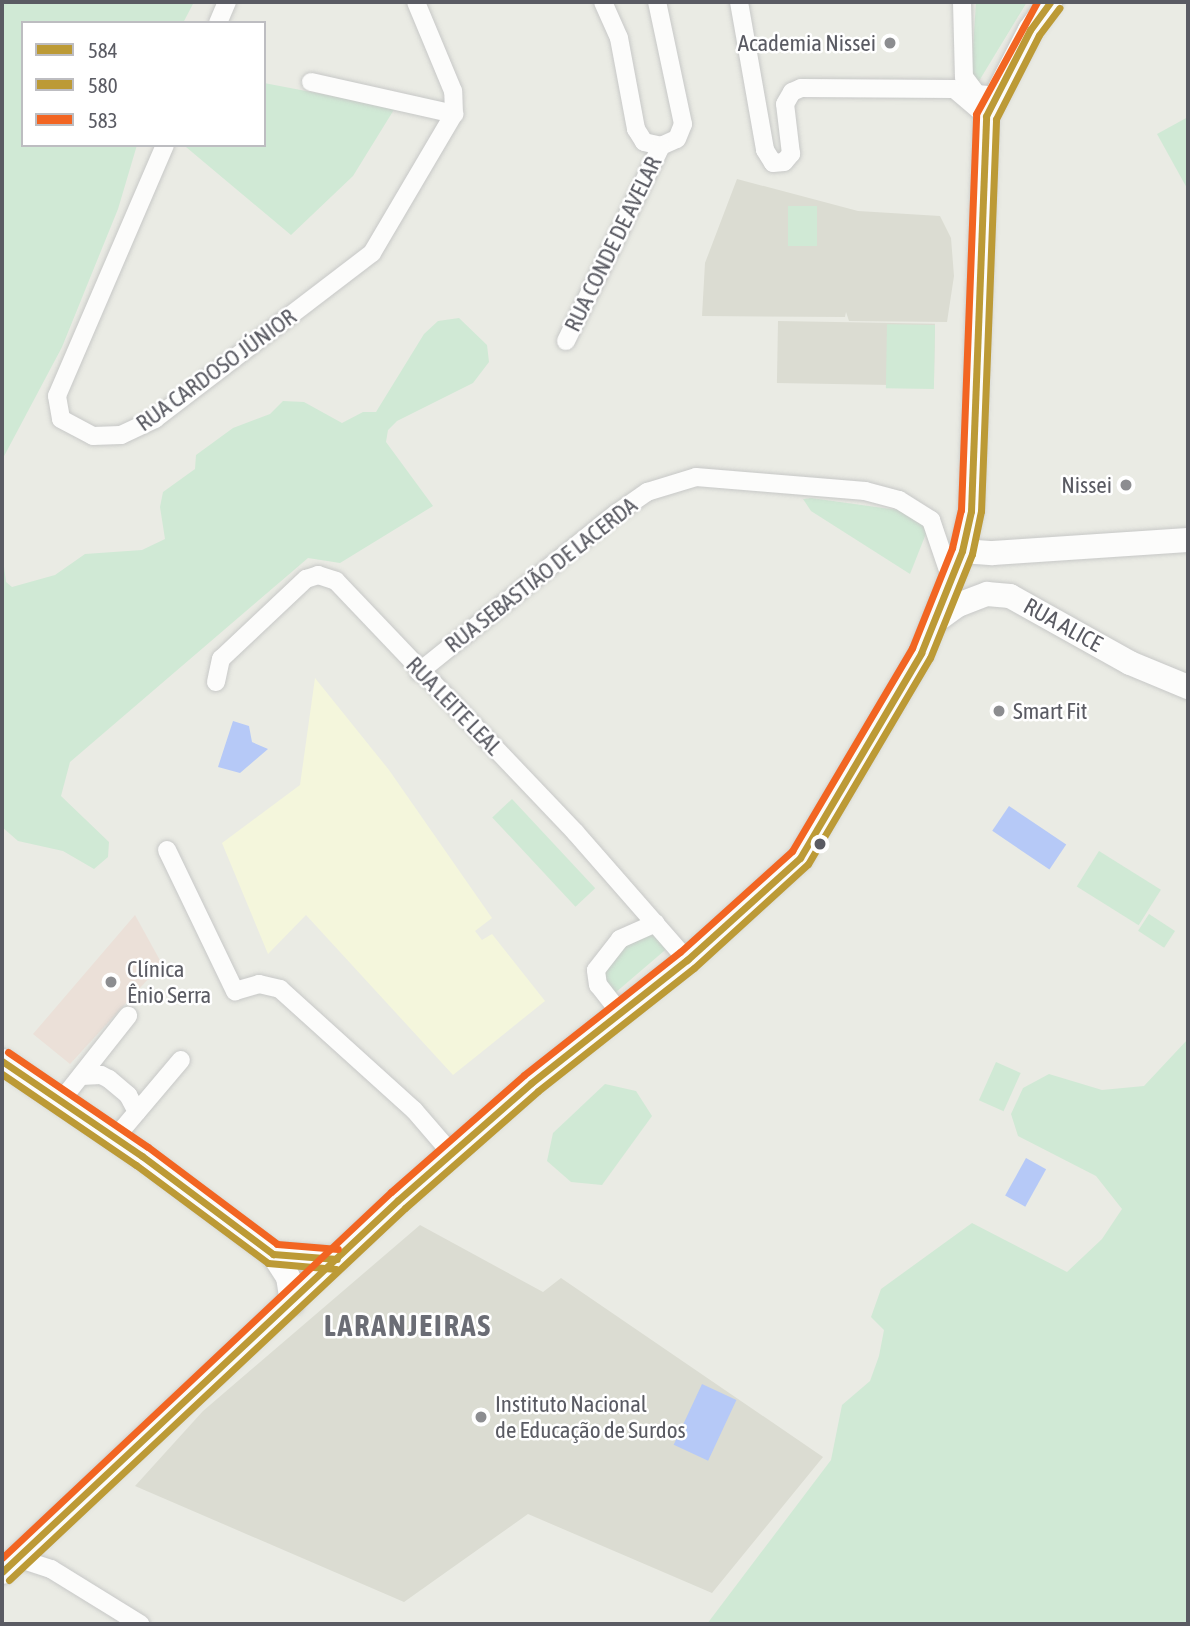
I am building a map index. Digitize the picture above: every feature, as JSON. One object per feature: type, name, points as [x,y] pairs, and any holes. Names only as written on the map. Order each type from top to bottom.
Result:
[{"type":"main road","points":[[9,1565],[451,1153],[531,1083],[687,960],[800,858],[838,799],[937,620],[962,551],[971,511],[991,105],[1050,2]]},
{"type":"main road","points":[[962,551],[1021,551],[1188,540]]},
{"type":"main road","points":[[1010,596],[1003,565],[1021,551]]},
{"type":"main road","name":"RUA ALICE","points":[[937,620],[974,598],[1010,596],[1130,663],[1188,687]]},
{"type":"main road","points":[[2,1061],[115,1138],[272,1254],[288,1277],[292,1303]]},
{"type":"main road","points":[[272,1254],[337,1259]]},
{"type":"street","points":[[219,21],[227,2]]},
{"type":"street","points":[[311,82],[454,114],[453,91],[416,2]]},
{"type":"street","points":[[603,2],[619,38],[636,129],[644,142],[661,146],[677,139],[684,124],[657,2]]},
{"type":"street","points":[[739,2],[765,150],[773,163],[784,162],[791,154],[785,107],[796,90],[959,83],[991,105]]},
{"type":"street","points":[[959,83],[962,2]]},
{"type":"street","name":"RUA CARDOSO JÚNIOR","points":[[164,147],[57,396],[61,419],[93,436],[121,435],[155,419],[364,261],[454,114]]},
{"type":"street","name":"RUA CONDE DE AVELAR","points":[[566,341],[661,146]]},
{"type":"street","name":"RUA SEBASTIÃO DE LACERDA","points":[[419,672],[627,506],[669,482],[696,477],[864,491],[899,500],[931,520],[951,579]]},
{"type":"street","name":"RUA LEITE LEAL","points":[[216,682],[221,659],[306,579],[318,575],[335,581],[656,923],[687,960]]},
{"type":"street","points":[[167,850],[235,991],[259,984],[281,989],[414,1110],[451,1153]]},
{"type":"street","points":[[621,1014],[598,985],[596,970],[620,939],[656,923]]},
{"type":"street","points":[[60,1102],[128,1016]]},
{"type":"street","points":[[115,1138],[181,1060]]},
{"type":"street","points":[[81,1076],[101,1075],[109,1079],[128,1095],[137,1112]]},
{"type":"street","points":[[42,1535],[51,1569]]},
{"type":"street","points":[[9,1565],[51,1569],[140,1624]]},
{"type":"shaded area","points":[[2,2],[194,2],[184,21],[21,21],[21,147],[136,147],[118,209],[62,347],[2,460]]},
{"type":"shaded area","points":[[976,2],[1027,2],[979,81],[971,80]]},
{"type":"shaded area","points":[[266,83],[395,108],[353,176],[291,235],[186,147],[266,147]]},
{"type":"shaded area","points":[[1188,117],[1188,190],[1157,134]]},
{"type":"shaded area","points":[[737,179],[858,211],[940,216],[951,238],[954,276],[947,322],[849,321],[846,312],[845,317],[702,316],[705,263]]},
{"type":"shaded area","points":[[788,206],[817,206],[817,246],[788,246]]},
{"type":"shaded area","points":[[459,318],[487,345],[489,362],[473,383],[397,421],[388,430],[386,442],[433,506],[340,563],[308,558],[70,762],[61,796],[109,842],[108,857],[94,869],[63,851],[18,841],[2,827],[2,551],[6,582],[12,587],[55,575],[85,554],[142,550],[165,539],[160,507],[163,492],[195,469],[196,455],[233,428],[270,414],[283,401],[304,402],[342,423],[363,412],[376,412],[424,334],[438,321]]},
{"type":"shaded area","points":[[778,321],[935,324],[934,386],[777,383]]},
{"type":"shaded area","points":[[887,324],[935,325],[934,389],[886,388]]},
{"type":"shaded area","points":[[803,499],[905,511],[929,526],[910,574],[811,511]]},
{"type":"shaded area","points":[[315,678],[389,770],[492,918],[475,931],[482,940],[492,934],[545,1001],[453,1075],[306,915],[268,954],[222,843],[300,785]]},
{"type":"shaded area","points":[[512,799],[595,888],[575,907],[492,817]]},
{"type":"shaded area","points":[[1099,851],[1161,890],[1139,925],[1077,887]]},
{"type":"shaded area","points":[[1149,914],[1175,931],[1164,948],[1138,931]]},
{"type":"shaded area","name":"Clínica Ênio Serra","points":[[135,915],[162,964],[70,1064],[33,1034]]},
{"type":"shaded area","points":[[655,932],[669,945],[664,951],[615,993],[605,990],[602,969],[613,951]]},
{"type":"shaded area","points":[[1188,1039],[1188,1624],[707,1624],[831,1460],[842,1405],[870,1381],[879,1356],[884,1330],[871,1317],[881,1289],[972,1223],[1067,1272],[1102,1239],[1122,1209],[1096,1176],[1018,1136],[1011,1114],[1023,1088],[1049,1074],[1102,1090],[1144,1086]]},
{"type":"shaded area","points":[[996,1062],[1021,1073],[1004,1111],[979,1100]]},
{"type":"shaded area","points":[[605,1084],[636,1091],[652,1116],[602,1185],[571,1182],[547,1161],[553,1133]]},
{"type":"shaded area","name":"Instituto Nacional de Educação de Surdos","points":[[420,1225],[543,1292],[561,1278],[823,1457],[712,1593],[528,1514],[404,1602],[135,1486],[203,1411]]},
{"type":"water","points":[[233,721],[249,726],[252,742],[268,749],[240,773],[218,767]]},
{"type":"water","points":[[1009,806],[1066,845],[1049,869],[992,831]]},
{"type":"water","points":[[1026,1158],[1046,1169],[1025,1207],[1005,1196]]},
{"type":"water","points":[[702,1384],[736,1400],[708,1461],[674,1445]]},
{"type":"transit line","name":"583","points":[[2,1558],[391,1192],[524,1075],[680,952],[792,851],[912,648],[952,548],[961,510],[976,114],[1037,2]]},
{"type":"transit line","name":"584","points":[[2,1572],[398,1200],[531,1083],[687,960],[800,858],[921,653],[962,551],[971,511],[986,116],[1030,30],[1050,2]]},
{"type":"transit line","name":"580","points":[[9,1580],[405,1208],[538,1091],[694,968],[808,864],[930,658],[972,554],[981,511],[996,119],[1039,35],[1059,8]]},
{"type":"transit line","name":"583","points":[[8,1052],[148,1147],[277,1244],[338,1249]]},
{"type":"transit line","name":"584","points":[[2,1061],[142,1156],[273,1254],[337,1259]]},
{"type":"transit line","name":"580","points":[[2,1074],[136,1165],[268,1263],[336,1269]]},
{"type":"place","name":"Academia Nissei","points":[[890,43]]},
{"type":"place","name":"Nissei","points":[[1126,485]]},
{"type":"place","name":"Smart Fit","points":[[999,711]]},
{"type":"place","name":"Clínica Ênio Serra","points":[[111,982]]},
{"type":"place","name":"Instituto Nacional de Educação de Surdos","points":[[481,1417]]},
{"type":"district","name":"LARANJEIRAS","points":[[408,1325]]}]
